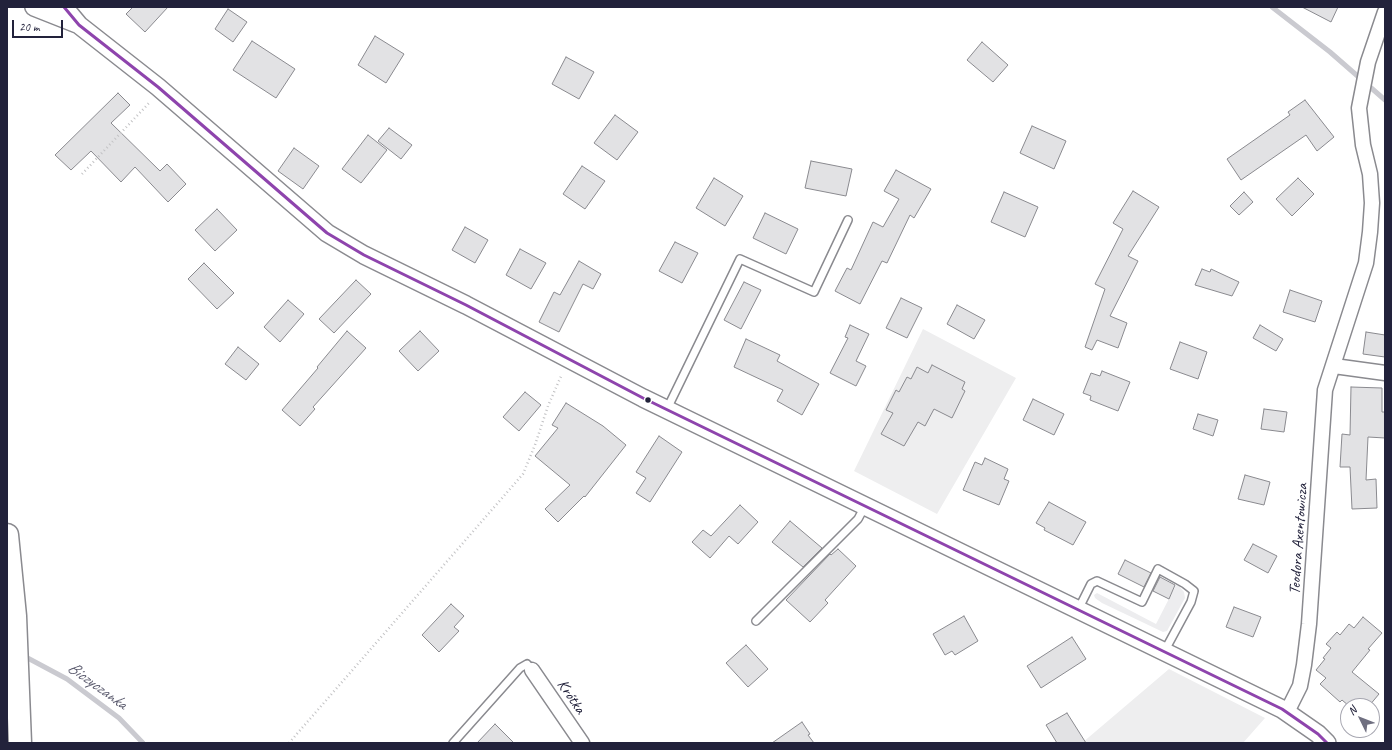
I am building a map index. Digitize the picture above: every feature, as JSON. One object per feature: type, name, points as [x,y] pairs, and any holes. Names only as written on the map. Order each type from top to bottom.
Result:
[{"type":"main road","points":[[7,534],[15,616],[20,743]]},
{"type":"street","points":[[34,7],[79,25]]},
{"type":"street","points":[[64,7],[79,25],[161,90],[327,233],[364,255],[466,305],[667,410],[1287,712],[1318,734],[1327,743]]},
{"type":"street","name":"Teodora Axentowicza","points":[[1287,712],[1300,686],[1311,609],[1325,390],[1366,263],[1372,203],[1370,174],[1363,145],[1359,108],[1367,67],[1385,12]]},
{"type":"street","points":[[1334,366],[1385,373]]},
{"type":"street","name":"Krótka","points":[[532,670],[582,743]]},
{"type":"lane","points":[[667,410],[740,259],[814,292],[848,220]]},
{"type":"lane","points":[[756,622],[858,519],[865,506]]},
{"type":"lane","points":[[1078,610],[1091,584],[1097,581],[1142,602],[1158,569],[1185,584],[1194,591],[1191,602],[1164,652]]},
{"type":"lane","points":[[453,743],[520,668],[527,664],[532,670]]},
{"type":"path","points":[[82,174],[161,90]]},
{"type":"path","points":[[289,743],[523,474],[548,406],[569,359]]},
{"type":"shaded area","points":[[923,329],[1016,378],[937,514],[854,471]]},
{"type":"shaded area","points":[[1176,585],[1179,586],[1184,592],[1185,598],[1167,631],[1163,632],[1102,603],[1095,598],[1094,595],[1097,593],[1156,624]]},
{"type":"shaded area","points":[[1169,669],[1265,718],[1243,743],[1082,743]]},
{"type":"building","points":[[133,7],[168,7],[145,32],[126,14]]},
{"type":"building","points":[[1302,7],[1338,7],[1331,22]]},
{"type":"building","points":[[228,9],[247,22],[233,42],[215,29]]},
{"type":"building","points":[[375,36],[404,54],[386,83],[358,65]]},
{"type":"building","points":[[252,41],[295,69],[276,98],[233,70]]},
{"type":"building","points":[[982,42],[1008,65],[993,82],[967,60]]},
{"type":"building","points":[[566,57],[594,72],[579,99],[552,84]]},
{"type":"building","points":[[118,93],[130,105],[111,123],[160,171],[167,164],[186,184],[168,202],[135,167],[121,182],[91,151],[71,170],[55,155]]},
{"type":"building","points":[[1305,100],[1334,137],[1317,151],[1306,135],[1241,180],[1227,159],[1290,115],[1288,112]]},
{"type":"building","points":[[615,115],[638,132],[617,160],[594,143]]},
{"type":"building","points":[[1032,126],[1066,141],[1054,169],[1020,153]]},
{"type":"building","points":[[389,128],[412,145],[401,159],[378,141]]},
{"type":"building","points":[[368,135],[387,150],[361,183],[342,169]]},
{"type":"building","points":[[294,148],[319,166],[303,189],[278,171]]},
{"type":"building","points":[[811,161],[852,169],[846,196],[805,188]]},
{"type":"building","points":[[582,166],[605,181],[585,209],[563,194]]},
{"type":"building","points":[[896,170],[931,189],[914,218],[910,215],[887,263],[882,261],[860,304],[835,291],[847,268],[851,270],[873,222],[883,227],[899,199],[884,191]]},
{"type":"building","points":[[714,178],[743,196],[725,226],[696,208]]},
{"type":"building","points":[[1298,178],[1314,194],[1292,216],[1276,199]]},
{"type":"building","points":[[1133,191],[1159,207],[1128,256],[1138,261],[1110,316],[1127,323],[1118,348],[1097,340],[1092,350],[1085,347],[1105,289],[1095,284],[1123,229],[1113,223]]},
{"type":"building","points":[[1004,192],[1038,207],[1025,237],[991,222]]},
{"type":"building","points":[[1244,192],[1253,202],[1239,215],[1230,206]]},
{"type":"building","points":[[217,209],[237,230],[215,251],[195,230]]},
{"type":"building","points":[[765,213],[798,229],[786,254],[753,238]]},
{"type":"building","points":[[465,227],[488,240],[475,263],[452,250]]},
{"type":"building","points":[[675,242],[698,253],[682,283],[659,271]]},
{"type":"building","points":[[520,249],[546,263],[531,289],[506,275]]},
{"type":"building","points":[[579,261],[601,274],[593,289],[583,284],[559,332],[539,322],[554,292],[560,295]]},
{"type":"building","points":[[204,263],[234,293],[217,309],[188,279]]},
{"type":"building","points":[[1202,269],[1210,272],[1211,269],[1239,282],[1232,296],[1195,285]]},
{"type":"building","points":[[356,280],[371,294],[334,333],[319,319]]},
{"type":"building","points":[[744,282],[761,290],[741,329],[724,320]]},
{"type":"building","points":[[1290,290],[1322,301],[1315,322],[1283,312]]},
{"type":"building","points":[[901,298],[922,308],[907,338],[886,328]]},
{"type":"building","points":[[288,300],[304,314],[280,342],[264,327]]},
{"type":"building","points":[[957,305],[985,320],[974,339],[947,324]]},
{"type":"building","points":[[850,325],[869,334],[856,361],[866,366],[856,386],[830,373],[848,338],[845,337]]},
{"type":"building","points":[[1260,325],[1283,339],[1276,351],[1253,338]]},
{"type":"building","points":[[347,331],[366,348],[313,407],[315,409],[300,426],[282,410]]},
{"type":"building","points":[[420,331],[439,351],[418,371],[399,351]]},
{"type":"building","points":[[1366,332],[1385,335],[1385,357],[1363,354]]},
{"type":"building","points":[[746,339],[780,355],[777,361],[819,384],[802,415],[777,401],[783,390],[734,367]]},
{"type":"building","points":[[1180,342],[1207,352],[1198,379],[1170,369]]},
{"type":"building","points":[[238,347],[259,364],[246,380],[225,364]]},
{"type":"building","points":[[932,365],[965,382],[962,389],[965,391],[952,418],[934,409],[925,426],[918,422],[904,446],[881,434],[893,413],[886,410],[896,390],[899,392],[907,377],[911,379],[917,367],[928,373]]},
{"type":"building","points":[[1102,371],[1130,382],[1118,411],[1090,400],[1091,396],[1083,393],[1091,373],[1100,376]]},
{"type":"building","points":[[1351,387],[1382,388],[1382,412],[1385,412],[1385,438],[1368,437],[1366,480],[1376,479],[1377,508],[1352,509],[1350,467],[1340,467],[1342,434],[1350,435]]},
{"type":"building","points":[[525,392],[541,405],[519,431],[503,417]]},
{"type":"building","points":[[1033,399],[1064,414],[1054,435],[1023,420]]},
{"type":"building","points":[[566,403],[603,426],[626,445],[585,497],[584,496],[558,522],[545,509],[570,485],[535,456],[558,428],[552,425]]},
{"type":"building","points":[[1264,409],[1287,412],[1284,432],[1261,429]]},
{"type":"building","points":[[1198,414],[1218,420],[1213,436],[1193,429]]},
{"type":"building","points":[[659,436],[682,452],[650,502],[636,493],[646,478],[636,472]]},
{"type":"building","points":[[985,458],[1008,469],[1004,479],[1009,481],[999,505],[963,490],[975,462],[982,465]]},
{"type":"building","points":[[1245,475],[1270,482],[1264,505],[1238,499]]},
{"type":"building","points":[[1049,502],[1086,522],[1073,545],[1044,530],[1045,528],[1036,523]]},
{"type":"building","points":[[740,505],[758,522],[738,544],[729,536],[710,558],[692,542],[703,530],[711,536]]},
{"type":"building","points":[[790,521],[822,548],[803,567],[772,542]]},
{"type":"building","points":[[1253,544],[1277,556],[1268,573],[1244,560]]},
{"type":"building","points":[[838,549],[856,566],[825,600],[828,603],[810,622],[786,600],[830,554],[831,555]]},
{"type":"building","points":[[1125,560],[1151,573],[1144,587],[1118,574]]},
{"type":"building","points":[[1160,577],[1175,585],[1169,599],[1153,591]]},
{"type":"building","points":[[451,604],[464,616],[454,627],[459,631],[439,652],[422,635]]},
{"type":"building","points":[[1234,607],[1261,617],[1253,637],[1226,627]]},
{"type":"building","points":[[964,616],[978,641],[955,655],[952,651],[945,655],[933,634]]},
{"type":"building","points":[[1363,617],[1382,633],[1368,649],[1370,650],[1352,672],[1379,694],[1376,698],[1340,698],[1340,702],[1320,684],[1326,678],[1316,670],[1325,659],[1323,658],[1331,648],[1326,644],[1337,632],[1340,635],[1349,624],[1354,628]]},
{"type":"building","points":[[1072,637],[1086,659],[1041,688],[1027,666]]},
{"type":"building","points":[[746,645],[768,669],[748,687],[726,663]]},
{"type":"building","points":[[1067,713],[1086,743],[1057,743],[1046,725]]},
{"type":"building","points":[[802,722],[810,734],[808,735],[814,743],[772,743]]},
{"type":"building","points":[[495,724],[514,743],[477,743]]},
{"type":"waterway","points":[[1272,7],[1330,52],[1385,100]]},
{"type":"waterway","name":"Biczyczanka","points":[[22,655],[67,679],[119,718],[143,743]]},
{"type":"transit line","points":[[64,7],[79,25],[158,87],[327,233],[364,255],[466,305],[643,398],[1282,709],[1318,734],[1327,743]]}]
